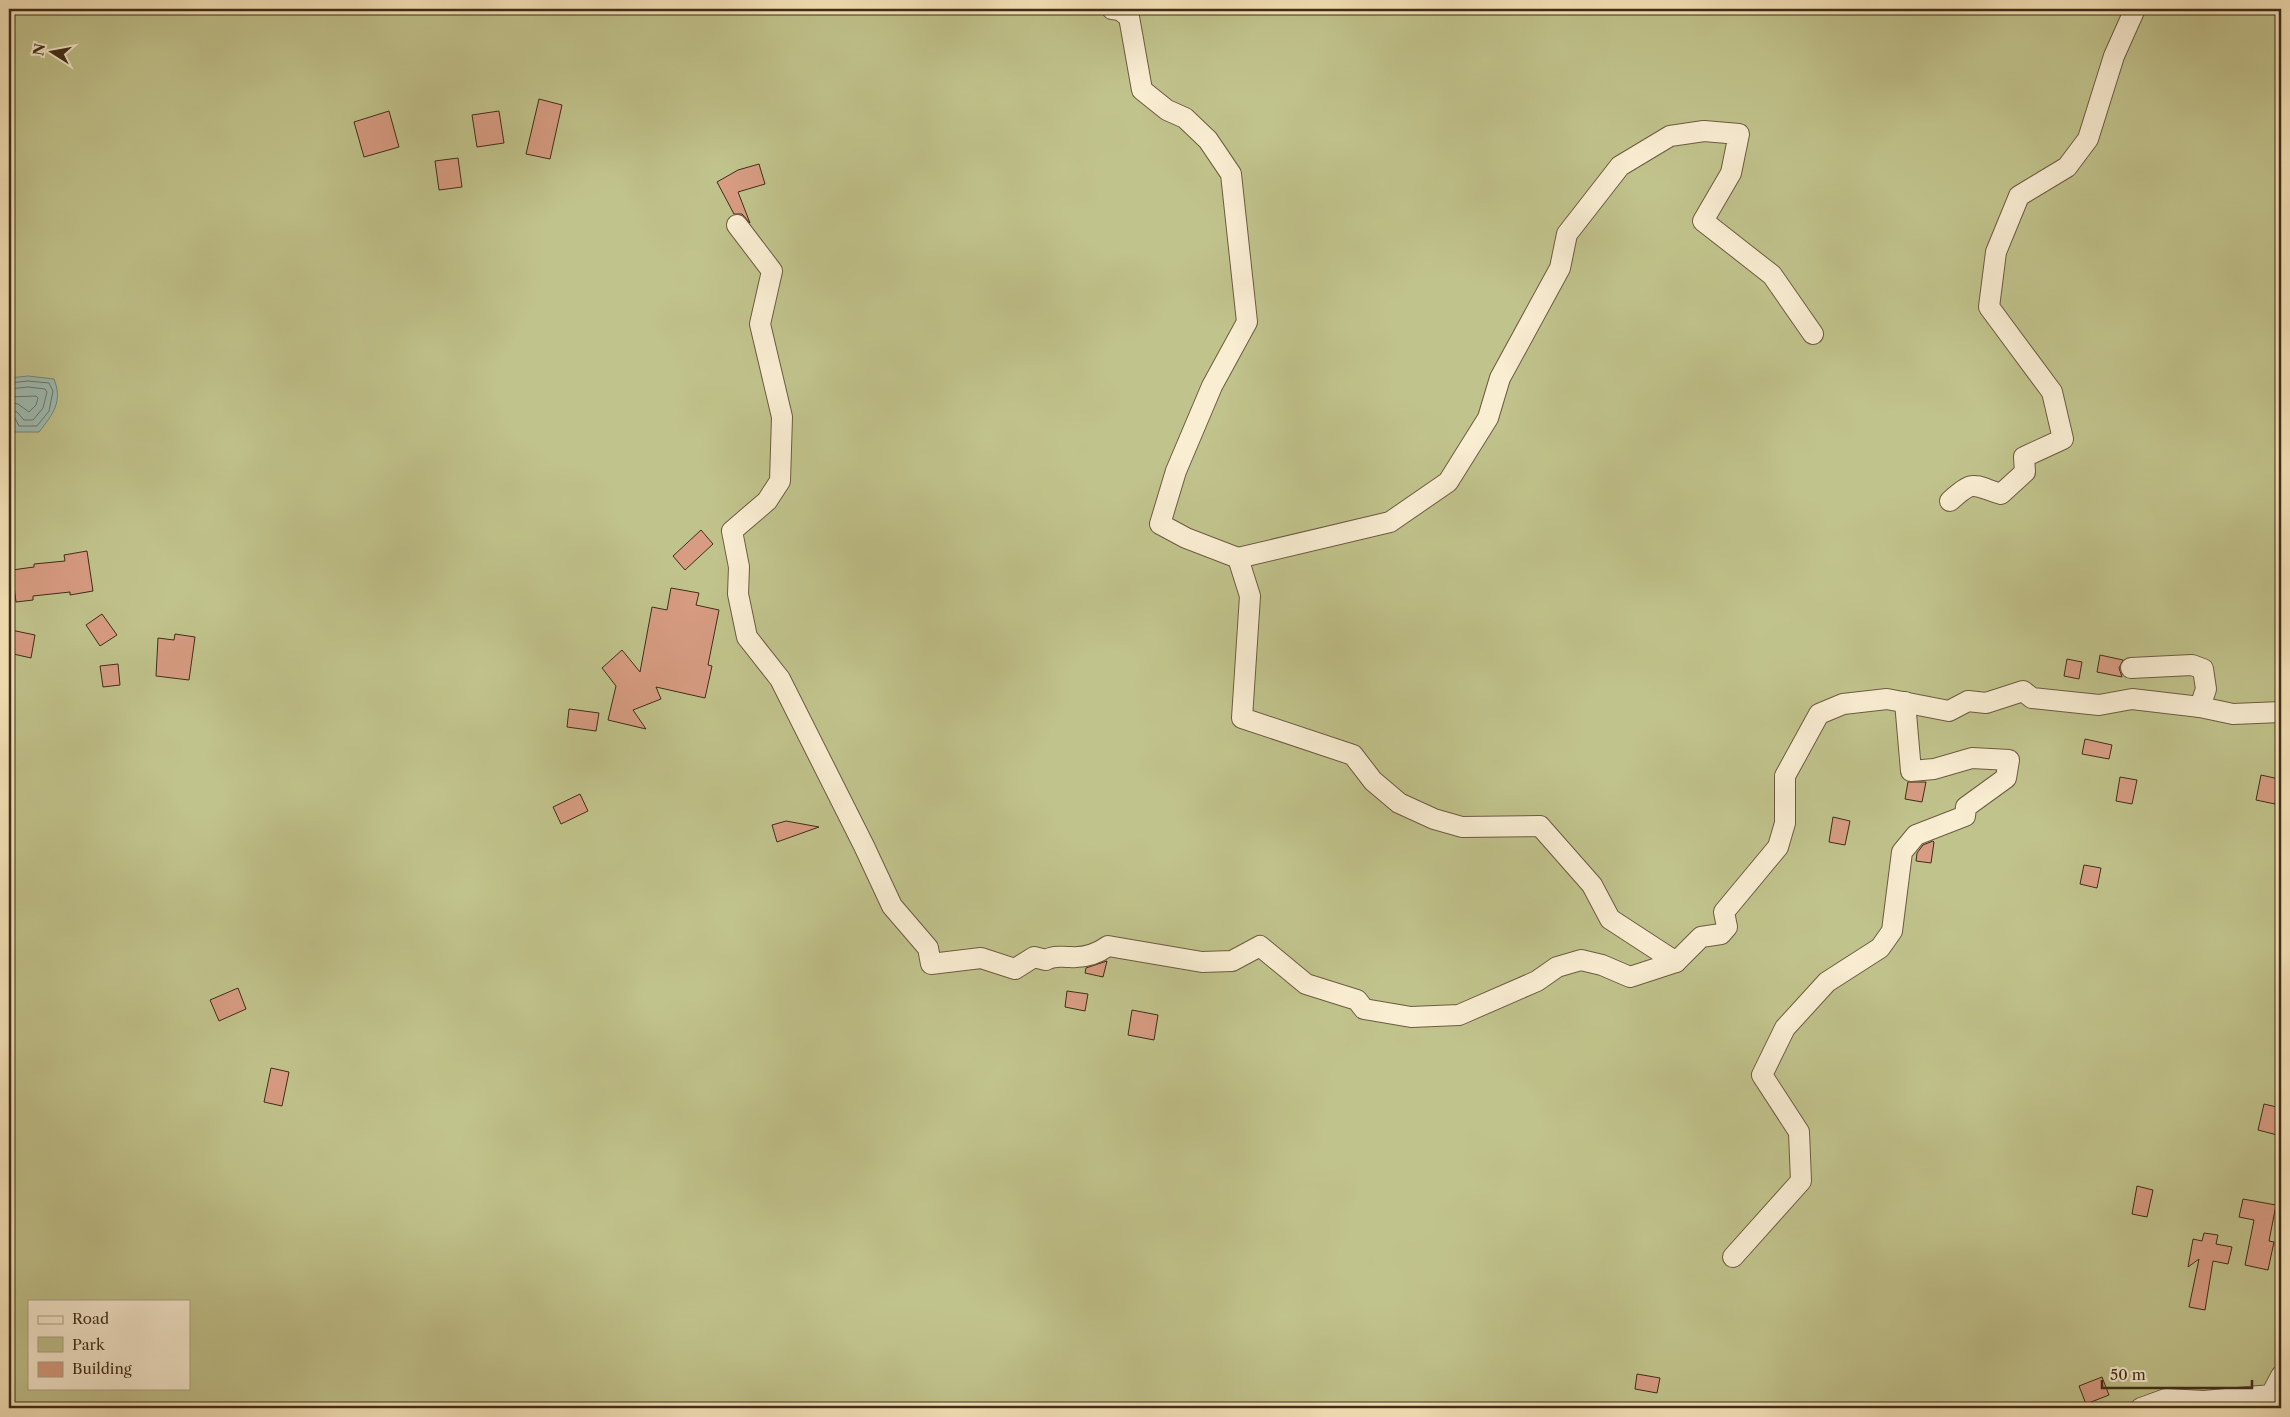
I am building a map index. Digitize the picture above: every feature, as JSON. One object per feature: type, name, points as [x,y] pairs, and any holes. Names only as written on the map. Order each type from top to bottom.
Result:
[{"type":"street","points":[[1112,9],[1120,10],[1129,17],[1142,90],[1167,110],[1185,118],[1208,140],[1231,174],[1246,322],[1212,386],[1176,471],[1160,524],[1186,538],[1238,558],[1390,522],[1448,482],[1488,418],[1500,378],[1560,268],[1567,234],[1620,166],[1670,136],[1704,131],[1739,134],[1731,173],[1702,220],[1772,275],[1814,334]]},
{"type":"street","points":[[1950,501],[1966,486],[1976,485],[2001,494],[2025,472],[2024,457],[2064,439],[2052,392],[1989,307],[1996,252],[2019,196],[2066,167],[2088,139],[2114,56],[2135,9]]},
{"type":"street","points":[[737,225],[772,270],[760,324],[782,417],[780,480],[767,501],[732,531],[739,567],[738,594],[747,637],[780,679],[892,906],[928,948],[931,964],[981,958],[1015,969],[1034,957],[1046,960],[1052,956],[1072,958],[1097,954],[1108,946],[1202,962],[1232,961],[1260,946],[1306,984],[1356,1000],[1364,1009],[1411,1017],[1458,1015],[1538,981],[1557,967],[1580,960],[1602,965],[1630,976],[1676,962],[1701,937],[1721,934],[1727,927],[1724,912],[1778,847],[1785,823],[1784,776],[1819,714],[1852,703],[1887,698],[1949,711],[1968,701],[1986,703],[2023,691],[2032,698],[2099,704],[2132,699],[2200,707],[2233,714],[2281,712]]},
{"type":"street","points":[[1238,558],[1250,596],[1242,718],[1352,755],[1373,781],[1399,803],[1434,819],[1462,828],[1540,826],[1592,886],[1610,919],[1676,962]]},
{"type":"street","points":[[2131,668],[2192,665],[2203,669],[2206,689],[2200,707]]},
{"type":"street","points":[[1733,1256],[1801,1180],[1799,1132],[1762,1075],[1785,1028],[1827,982],[1880,948],[1892,931],[1901,877],[1902,852],[1916,835],[1965,816],[1966,807],[2006,778],[2009,760],[1972,758],[1934,769],[1911,771],[1906,702]]},
{"type":"street","points":[[2141,1408],[2166,1398],[2204,1401],[2270,1402],[2281,1376]]},
{"type":"green space","points":[[9,9],[2281,9],[2281,1408],[9,1408]]},
{"type":"water","points":[[28,376],[54,379],[57,387],[57,401],[49,419],[39,432],[15,432],[9,416],[9,378]]},
{"type":"building","points":[[539,99],[562,105],[550,159],[526,154]]},
{"type":"building","points":[[389,111],[399,147],[364,157],[354,122]]},
{"type":"building","points":[[499,111],[504,143],[477,147],[472,115]]},
{"type":"building","points":[[458,158],[462,187],[439,190],[435,161]]},
{"type":"building","points":[[759,164],[765,184],[738,192],[750,223],[742,214],[734,214],[717,182],[738,170]]},
{"type":"building","points":[[701,530],[713,544],[685,570],[673,556]]},
{"type":"building","points":[[87,551],[93,591],[70,595],[70,592],[33,596],[33,600],[16,602],[12,570],[34,567],[34,564],[65,561],[64,555]]},
{"type":"building","points":[[671,588],[699,593],[696,605],[719,610],[708,665],[712,666],[705,698],[656,687],[661,699],[633,710],[646,729],[608,720],[616,686],[602,668],[622,650],[640,672],[652,607],[667,610]]},
{"type":"building","points":[[102,614],[117,635],[100,646],[86,625]]},
{"type":"building","points":[[11,630],[35,635],[31,658],[9,653]]},
{"type":"building","points":[[175,634],[195,637],[189,680],[156,676],[158,638],[174,640]]},
{"type":"building","points":[[2100,655],[2123,660],[2119,668],[2122,677],[2097,672]]},
{"type":"building","points":[[2067,659],[2082,662],[2079,679],[2064,676]]},
{"type":"building","points":[[118,664],[120,685],[103,687],[100,666]]},
{"type":"building","points":[[569,709],[599,713],[596,731],[567,727]]},
{"type":"building","points":[[2085,739],[2112,745],[2109,759],[2082,754]]},
{"type":"building","points":[[2261,775],[2279,779],[2275,804],[2256,800]]},
{"type":"building","points":[[2120,777],[2137,780],[2132,804],[2116,801]]},
{"type":"building","points":[[1908,782],[1926,782],[1922,802],[1905,799]]},
{"type":"building","points":[[580,794],[588,811],[561,824],[553,807]]},
{"type":"building","points":[[1833,817],[1850,821],[1845,845],[1829,842]]},
{"type":"building","points":[[786,821],[819,827],[777,842],[772,825]]},
{"type":"building","points":[[1933,841],[1931,863],[1916,861],[1917,853],[1923,845]]},
{"type":"building","points":[[2084,865],[2101,868],[2097,888],[2080,884]]},
{"type":"building","points":[[1107,961],[1103,977],[1085,973],[1086,968]]},
{"type":"building","points":[[238,988],[246,1009],[219,1021],[210,1000]]},
{"type":"building","points":[[1067,991],[1088,994],[1085,1011],[1065,1007]]},
{"type":"building","points":[[1132,1010],[1158,1015],[1154,1040],[1128,1035]]},
{"type":"building","points":[[271,1068],[289,1072],[282,1106],[264,1102]]},
{"type":"building","points":[[2264,1104],[2281,1108],[2281,1136],[2258,1130]]},
{"type":"building","points":[[2137,1186],[2153,1190],[2147,1217],[2132,1214]]},
{"type":"building","points":[[2243,1199],[2276,1205],[2269,1241],[2274,1242],[2268,1270],[2245,1265],[2254,1220],[2239,1217]]},
{"type":"building","points":[[2204,1233],[2218,1235],[2216,1244],[2232,1247],[2228,1264],[2213,1261],[2205,1310],[2189,1307],[2199,1259],[2188,1267],[2193,1239],[2202,1241]]},
{"type":"building","points":[[1637,1374],[1660,1378],[1657,1393],[1635,1389]]},
{"type":"building","points":[[2102,1377],[2109,1395],[2086,1404],[2079,1386]]}]
